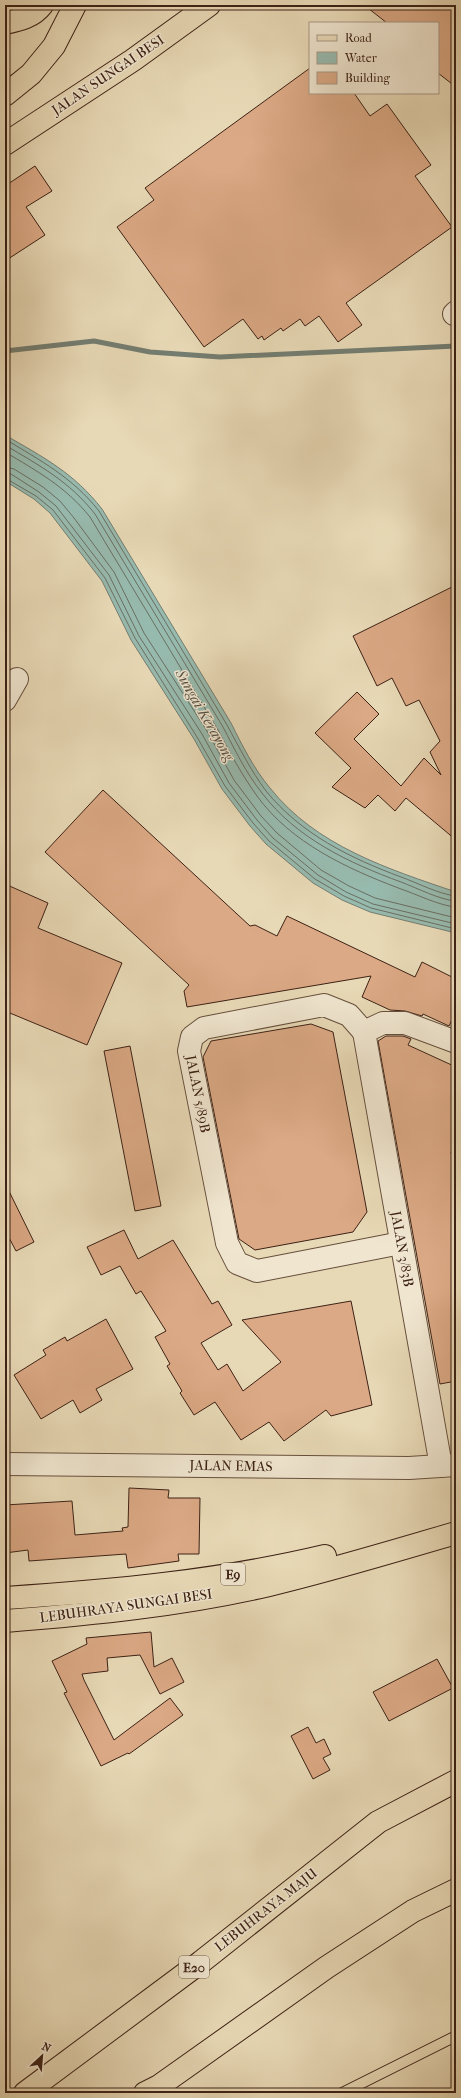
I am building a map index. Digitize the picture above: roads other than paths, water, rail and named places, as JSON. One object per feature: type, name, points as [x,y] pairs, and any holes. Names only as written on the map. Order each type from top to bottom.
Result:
[{"type":"main road","points":[[5,23],[23,19],[38,11],[42,5]]},
{"type":"main road","points":[[5,95],[31,74],[54,46],[75,5]]},
{"type":"main road","name":"JALAN SUNGAI BESI","points":[[5,144],[133,60],[209,5]]},
{"type":"main road","name":"LEBUHRAYA SUNGAI BESI","points":[[5,1598],[97,1592],[207,1579],[312,1559],[392,1540],[456,1520]]},
{"type":"main road","name":"LEBUHRAYA SUNGAI BESI","points":[[5,1621],[57,1617],[163,1604],[268,1585],[371,1558],[456,1533]]},
{"type":"main road","name":"LEBUHRAYA MAJU","points":[[25,2093],[201,1962],[378,1822],[456,1781]]},
{"type":"main road","points":[[145,2093],[158,2086],[327,1967],[413,1911],[456,1890]]},
{"type":"street","points":[[5,700],[17,679]]},
{"type":"street","name":"JALAN 5/89B","points":[[364,1032],[349,1015],[324,1005],[204,1028],[192,1037],[189,1051],[227,1243],[237,1263],[257,1271],[401,1243]]},
{"type":"street","points":[[364,1032],[383,1023],[405,1023],[456,1042]]},
{"type":"street","name":"JALAN 3/83B","points":[[364,1032],[401,1243],[449,1465]]},
{"type":"street","name":"JALAN EMAS","points":[[5,1464],[409,1468],[449,1465]]},
{"type":"water","name":"Sungai Kerayong","points":[[5,435],[45,459],[69,476],[91,496],[102,509],[231,723],[254,765],[264,781],[288,808],[331,840],[355,853],[379,864],[456,892],[456,933],[370,912],[342,900],[313,883],[266,844],[250,826],[222,789],[194,739],[131,640],[102,581],[50,513],[34,499],[5,481]]},
{"type":"waterway","points":[[5,351],[94,341],[150,352],[220,357],[456,346]]},
{"type":"tram line","points":[[330,2093],[456,2030]]},
{"type":"tram line","points":[[354,2093],[456,2042]]}]
